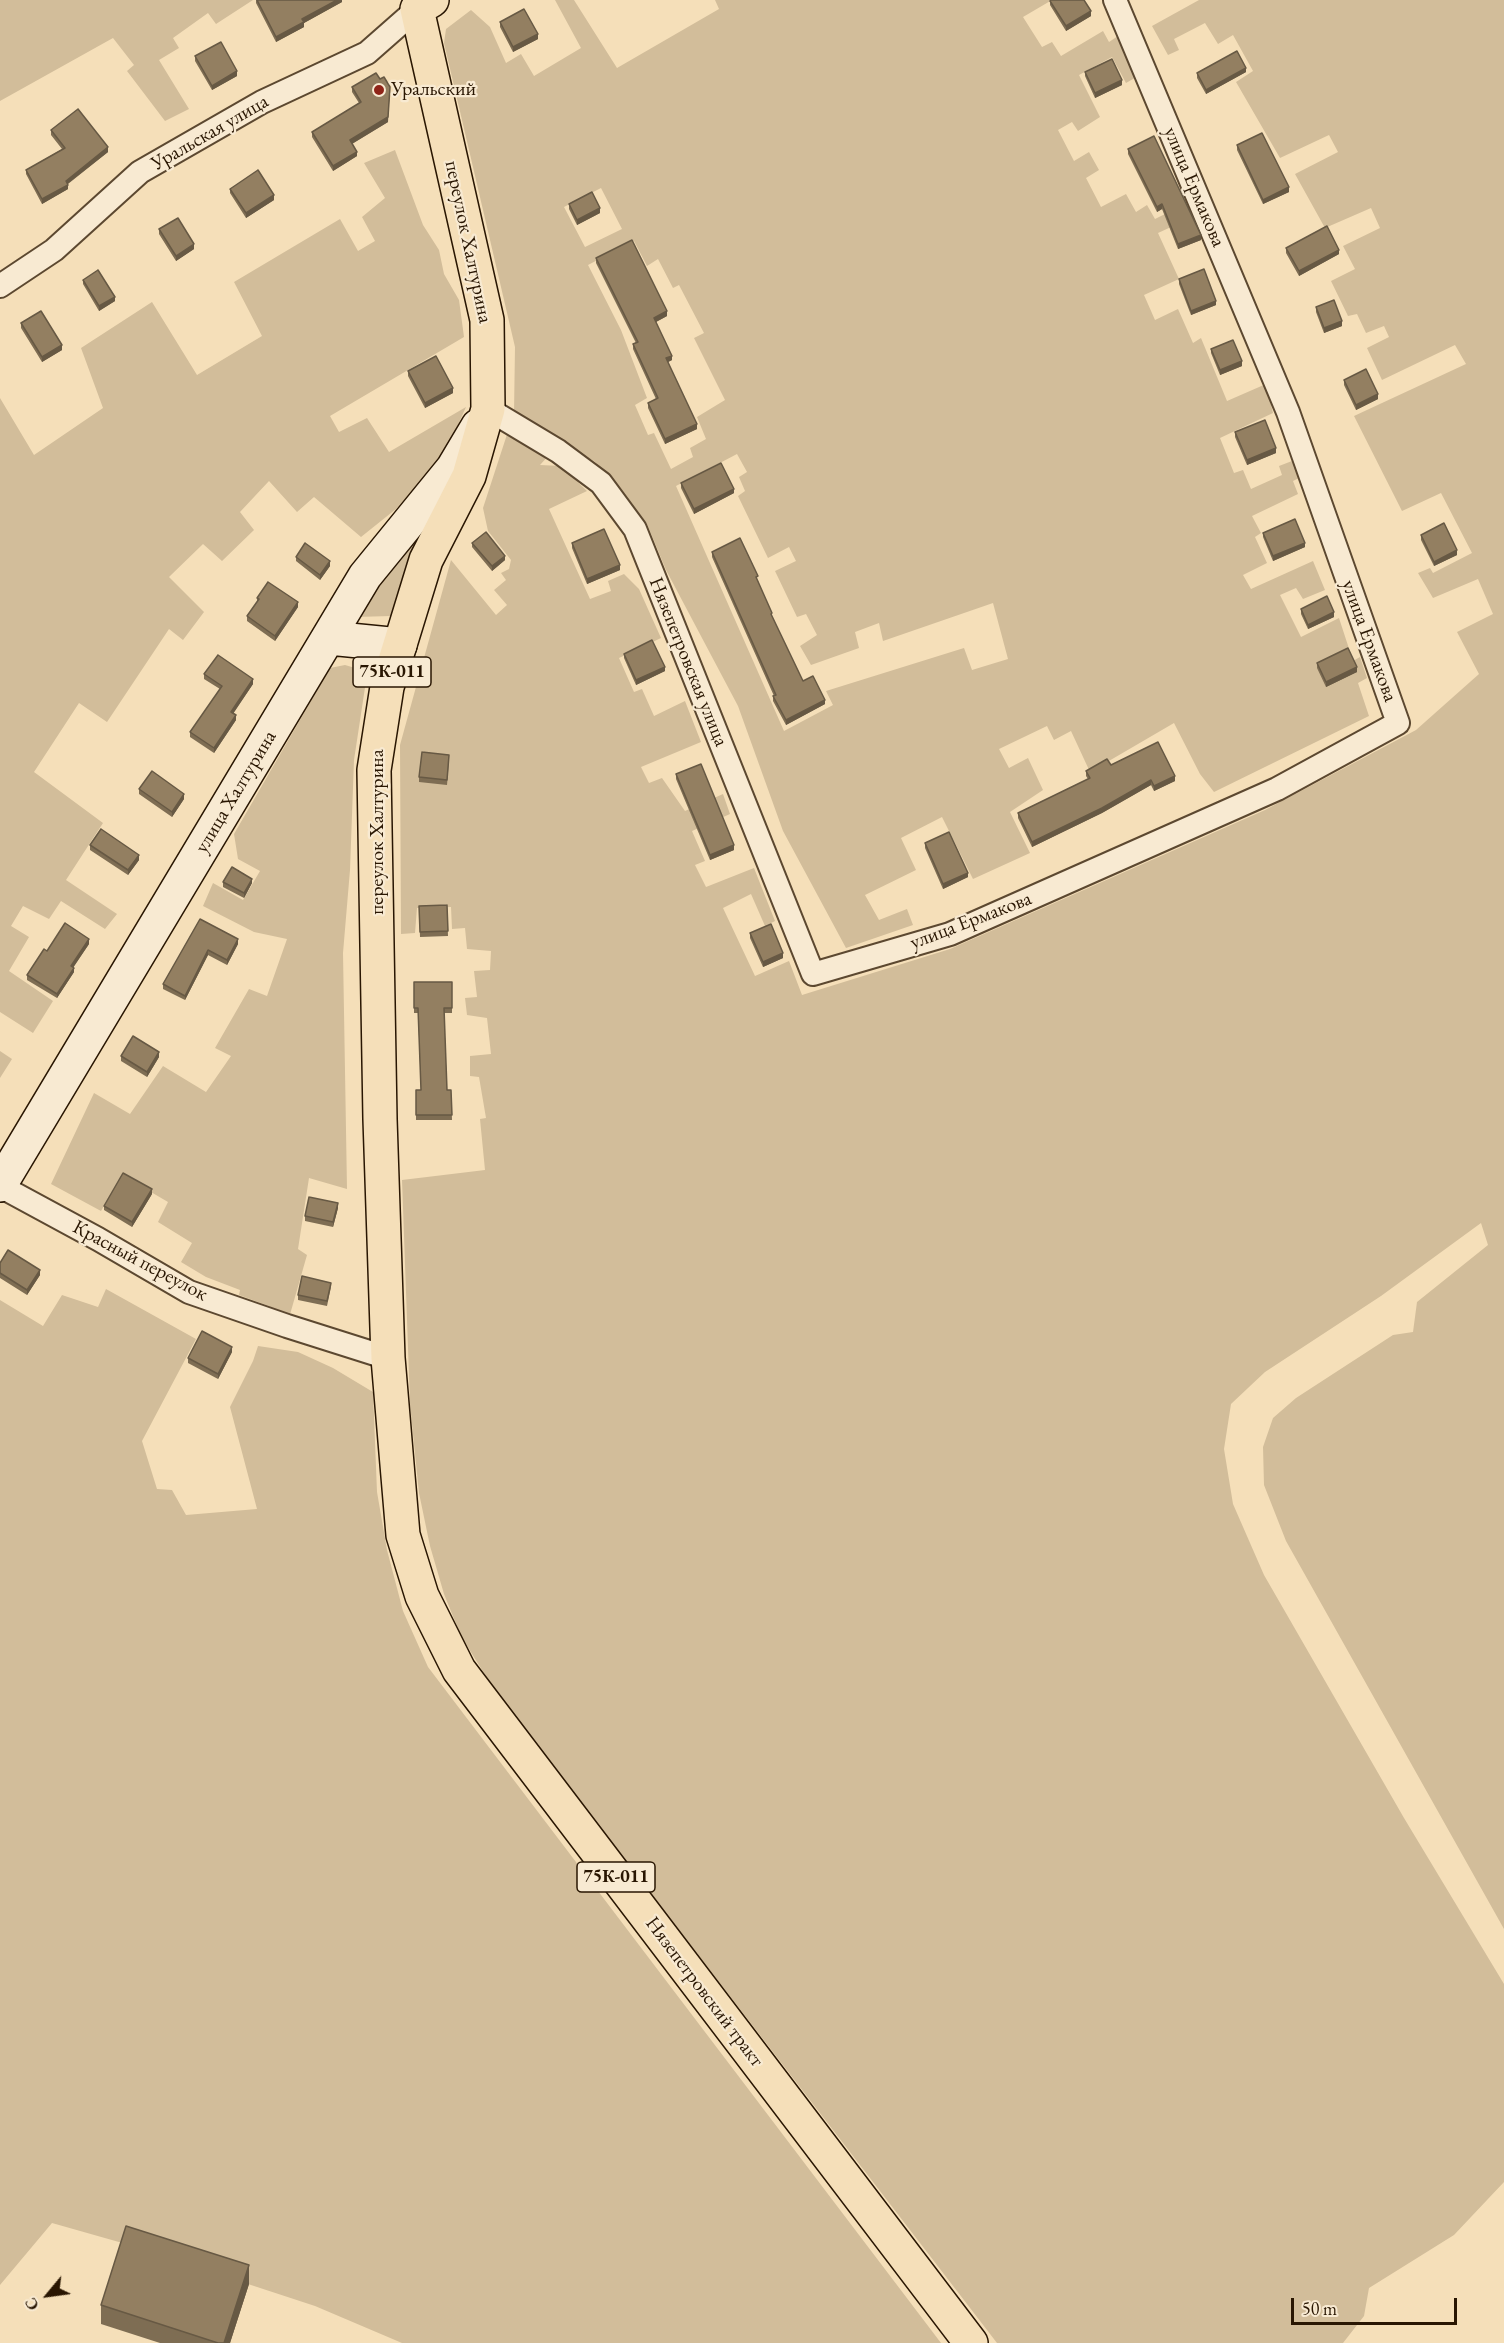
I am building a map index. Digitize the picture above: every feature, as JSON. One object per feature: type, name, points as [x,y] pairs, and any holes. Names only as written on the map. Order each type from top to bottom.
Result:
[{"type":"main road","name":"переулок Халтурина","points":[[388,1358],[380,1119],[374,770],[387,687],[426,560],[469,476],[488,409],[487,320],[421,3]]},
{"type":"main road","name":"Нязепетровский тракт","points":[[388,1358],[403,1535],[422,1596],[459,1670],[971,2343]]},
{"type":"street","name":"улица Ермакова","points":[[813,974],[950,934],[1277,789],[1398,723],[1288,412],[1115,0]]},
{"type":"street","name":"Уральская улица","points":[[0,286],[54,250],[140,172],[262,102],[367,53],[421,3]]},
{"type":"street","name":"Нязепетровская улица","points":[[488,409],[558,451],[601,483],[635,529],[813,974]]},
{"type":"street","name":"улица Халтурина","points":[[0,1186],[365,576],[453,468],[488,409]]},
{"type":"street","points":[[328,638],[400,645]]},
{"type":"street","name":"Красный переулок","points":[[0,1186],[189,1292],[388,1358]]},
{"type":"shaded area","points":[[0,0],[253,0],[216,24],[208,13],[173,38],[179,48],[159,60],[189,109],[165,121],[127,71],[134,65],[113,38],[0,101]]},
{"type":"shaded area","points":[[555,0],[574,0],[617,68],[719,9],[715,0],[1052,0],[1023,17],[1042,47],[1052,42],[1061,56],[1103,31],[1109,42],[1118,36],[1140,75],[1126,83],[1112,57],[1079,75],[1100,117],[1078,131],[1072,122],[1058,130],[1074,161],[1089,152],[1099,170],[1086,178],[1101,207],[1126,194],[1136,212],[1147,205],[1155,219],[1189,202],[1195,216],[1158,233],[1179,279],[1144,295],[1155,320],[1178,309],[1193,343],[1201,338],[1227,401],[1266,384],[1273,413],[1220,438],[1234,473],[1243,470],[1251,489],[1282,475],[1279,466],[1292,461],[1299,478],[1293,481],[1298,494],[1252,516],[1261,533],[1255,537],[1267,563],[1243,575],[1251,589],[1313,561],[1325,590],[1303,599],[1296,588],[1280,595],[1301,637],[1339,618],[1353,661],[1360,657],[1367,678],[1358,683],[1369,716],[1214,792],[1200,774],[1174,723],[1090,772],[1071,731],[1054,740],[1047,726],[999,749],[1009,768],[1028,758],[1043,790],[1010,812],[1030,853],[973,879],[942,817],[901,838],[916,870],[865,895],[879,920],[907,909],[913,925],[846,948],[783,831],[738,706],[666,570],[647,524],[614,480],[594,461],[560,443],[540,465],[561,466],[587,491],[549,509],[590,599],[611,591],[608,581],[624,574],[639,589],[661,638],[619,658],[634,692],[642,689],[654,716],[685,701],[701,742],[641,767],[649,783],[662,778],[685,811],[723,794],[730,814],[692,831],[705,861],[695,865],[706,887],[754,868],[775,921],[765,926],[751,894],[723,908],[755,976],[789,961],[802,995],[950,949],[1265,810],[1416,730],[1479,674],[1457,632],[1493,614],[1478,579],[1433,598],[1418,573],[1430,568],[1433,573],[1472,553],[1441,493],[1402,511],[1354,416],[1466,364],[1455,345],[1382,380],[1367,348],[1389,337],[1384,326],[1366,333],[1357,314],[1348,316],[1331,281],[1355,269],[1343,246],[1380,228],[1371,208],[1325,228],[1295,174],[1338,152],[1329,135],[1280,158],[1236,82],[1253,71],[1233,35],[1218,44],[1205,23],[1174,39],[1179,50],[1168,55],[1152,26],[1199,0],[1504,0],[1504,1929],[1286,1541],[1264,1485],[1263,1447],[1273,1418],[1296,1398],[1393,1335],[1413,1332],[1417,1302],[1488,1245],[1481,1223],[1381,1296],[1265,1372],[1231,1404],[1224,1449],[1233,1504],[1264,1575],[1404,1818],[1504,1984],[1504,2182],[1454,2235],[1369,2288],[1364,2316],[1343,2343],[997,2343],[495,1691],[461,1636],[444,1594],[430,1546],[419,1493],[410,1404],[402,1180],[485,1170],[480,1119],[486,1118],[479,1077],[470,1076],[470,1056],[491,1054],[487,1018],[467,1015],[465,998],[477,997],[474,971],[490,970],[491,951],[467,949],[465,928],[452,929],[451,907],[417,908],[415,933],[401,934],[400,745],[451,560],[496,615],[507,605],[494,590],[506,580],[501,573],[509,569],[511,560],[488,531],[483,508],[514,413],[515,347],[444,43],[446,29],[471,10],[490,27],[506,63],[521,54],[534,76],[581,48]],"holes":[[[601,188],[622,229],[585,247],[564,207]],[[634,241],[647,266],[658,259],[673,288],[679,285],[704,333],[694,338],[725,400],[697,417],[706,439],[690,448],[693,457],[671,469],[654,433],[648,435],[635,405],[647,398],[621,330],[588,265]],[[737,454],[747,472],[739,477],[745,491],[738,496],[768,558],[789,547],[796,561],[775,571],[797,617],[806,614],[817,635],[800,646],[811,665],[859,648],[855,632],[879,623],[883,641],[993,603],[1008,659],[972,670],[964,648],[826,691],[833,705],[784,731],[676,486]]]},
{"type":"shaded area","points":[[395,150],[423,225],[439,250],[444,274],[459,300],[464,337],[330,416],[339,432],[367,418],[389,452],[466,407],[452,438],[433,467],[396,509],[361,537],[314,497],[297,512],[269,481],[240,512],[254,530],[222,561],[203,544],[169,577],[204,612],[183,640],[169,629],[107,722],[79,703],[34,772],[103,823],[66,880],[117,914],[105,929],[61,901],[49,919],[23,906],[11,926],[29,937],[9,971],[53,1001],[33,1033],[0,1012],[0,398],[34,455],[103,408],[81,348],[152,302],[197,375],[262,336],[234,282],[340,219],[358,251],[375,241],[362,217],[385,198],[364,163]]},
{"type":"shaded area","points":[[436,504],[407,569],[391,616],[355,617]]},
{"type":"shaded area","points":[[345,665],[362,670],[366,681],[354,760],[350,870],[343,953],[347,1189],[309,1178],[298,1249],[307,1255],[289,1318],[269,1306],[239,1295],[240,1290],[206,1277],[181,1262],[192,1243],[158,1222],[168,1202],[122,1175],[101,1211],[51,1184],[94,1093],[130,1114],[163,1066],[206,1092],[231,1056],[215,1048],[249,989],[267,996],[287,939],[254,932],[203,906],[213,883],[243,900],[260,871],[238,859],[234,834],[330,668]]},
{"type":"shaded area","points":[[0,1051],[12,1059],[0,1078]]},
{"type":"shaded area","points":[[106,1289],[196,1339],[142,1441],[157,1489],[172,1490],[186,1515],[257,1509],[230,1407],[258,1346],[298,1352],[333,1368],[373,1392],[377,1492],[387,1550],[403,1611],[428,1667],[941,2343],[402,2343],[315,2306],[126,2244],[52,2223],[0,2285],[0,1300],[43,1326],[62,1295],[98,1307]]},
{"type":"building","points":[[257,0],[337,0],[302,19],[304,22],[276,37]]},
{"type":"building","points":[[1051,0],[1084,0],[1091,11],[1066,26]]},
{"type":"building","points":[[524,9],[538,34],[513,47],[500,22]]},
{"type":"building","points":[[221,42],[237,71],[212,86],[195,56]]},
{"type":"building","points":[[1237,51],[1246,68],[1206,90],[1197,73]]},
{"type":"building","points":[[1112,59],[1122,80],[1095,93],[1085,72]]},
{"type":"building","points":[[376,73],[380,79],[384,77],[390,87],[388,117],[350,140],[357,152],[333,166],[312,132],[361,102],[352,87]]},
{"type":"building","points":[[78,109],[108,147],[66,181],[68,185],[42,199],[26,170],[65,148],[51,130]]},
{"type":"building","points":[[1262,133],[1289,187],[1263,200],[1237,145]]},
{"type":"building","points":[[1154,136],[1201,235],[1178,244],[1162,204],[1157,207],[1128,149]]},
{"type":"building","points":[[258,170],[274,195],[246,213],[230,189]]},
{"type":"building","points":[[592,192],[600,208],[577,220],[569,204]]},
{"type":"building","points":[[178,218],[194,244],[176,256],[159,229]]},
{"type":"building","points":[[1327,226],[1339,250],[1299,271],[1286,248]]},
{"type":"building","points":[[632,240],[667,311],[654,318],[672,356],[666,358],[697,424],[665,439],[648,403],[658,398],[633,344],[638,342],[596,258]]},
{"type":"building","points":[[1204,269],[1216,301],[1191,311],[1179,279]]},
{"type":"building","points":[[98,270],[115,297],[99,306],[83,280]]},
{"type":"building","points":[[1334,300],[1342,321],[1324,328],[1316,307]]},
{"type":"building","points":[[41,311],[62,345],[42,357],[21,323]]},
{"type":"building","points":[[1233,340],[1242,361],[1220,370],[1211,349]]},
{"type":"building","points":[[436,356],[453,388],[425,403],[408,371]]},
{"type":"building","points":[[1366,369],[1378,394],[1356,405],[1344,380]]},
{"type":"building","points":[[1265,420],[1276,448],[1247,460],[1235,432]]},
{"type":"building","points":[[721,463],[734,489],[694,509],[681,483]]},
{"type":"building","points":[[1295,519],[1305,543],[1273,556],[1263,533]]},
{"type":"building","points":[[1444,523],[1457,550],[1434,562],[1421,535]]},
{"type":"building","points":[[604,529],[620,565],[587,579],[572,543]]},
{"type":"building","points":[[486,532],[505,556],[492,566],[472,543]]},
{"type":"building","points":[[740,538],[758,576],[756,577],[771,614],[803,681],[813,676],[825,700],[786,720],[773,696],[776,695],[712,552]]},
{"type":"building","points":[[305,543],[330,561],[320,575],[296,557]]},
{"type":"building","points":[[268,582],[298,602],[275,636],[247,616]]},
{"type":"building","points":[[1327,596],[1334,612],[1308,625],[1301,609]]},
{"type":"building","points":[[652,640],[665,667],[636,680],[624,654]]},
{"type":"building","points":[[1348,648],[1357,667],[1326,682],[1317,663]]},
{"type":"building","points":[[218,655],[253,679],[231,712],[236,715],[214,748],[190,732],[222,686],[204,674]]},
{"type":"building","points":[[1158,742],[1175,776],[1154,786],[1151,780],[1102,808],[1032,842],[1018,813],[1090,778],[1086,771],[1107,759],[1111,765]]},
{"type":"building","points":[[422,752],[449,755],[447,780],[419,777]]},
{"type":"building","points":[[701,764],[734,845],[710,855],[676,774]]},
{"type":"building","points":[[152,771],[184,794],[172,812],[139,789]]},
{"type":"building","points":[[101,829],[139,855],[128,870],[90,845]]},
{"type":"building","points":[[949,832],[968,873],[943,884],[925,843]]},
{"type":"building","points":[[232,867],[252,879],[244,893],[223,882]]},
{"type":"building","points":[[447,905],[448,931],[420,932],[419,906]]},
{"type":"building","points":[[200,919],[238,939],[227,960],[208,950],[185,996],[163,984]]},
{"type":"building","points":[[65,923],[89,939],[71,966],[74,968],[57,994],[27,975],[44,949],[47,951]]},
{"type":"building","points":[[771,924],[783,953],[763,962],[750,933]]},
{"type":"building","points":[[414,982],[452,982],[452,1008],[444,1008],[447,1090],[451,1090],[452,1115],[416,1115],[416,1090],[421,1090],[418,1008],[414,1008]]},
{"type":"building","points":[[133,1036],[159,1052],[147,1072],[121,1056]]},
{"type":"building","points":[[123,1173],[152,1189],[132,1222],[104,1206]]},
{"type":"building","points":[[309,1197],[338,1203],[333,1222],[305,1216]]},
{"type":"building","points":[[8,1250],[40,1270],[27,1290],[0,1273],[0,1263]]},
{"type":"building","points":[[302,1276],[331,1283],[327,1301],[298,1295]]},
{"type":"building","points":[[202,1331],[232,1347],[218,1374],[188,1358]]},
{"type":"building","points":[[126,2226],[249,2265],[224,2343],[101,2305]]},
{"type":"place","name":"Уральский","points":[[379,90]]}]
